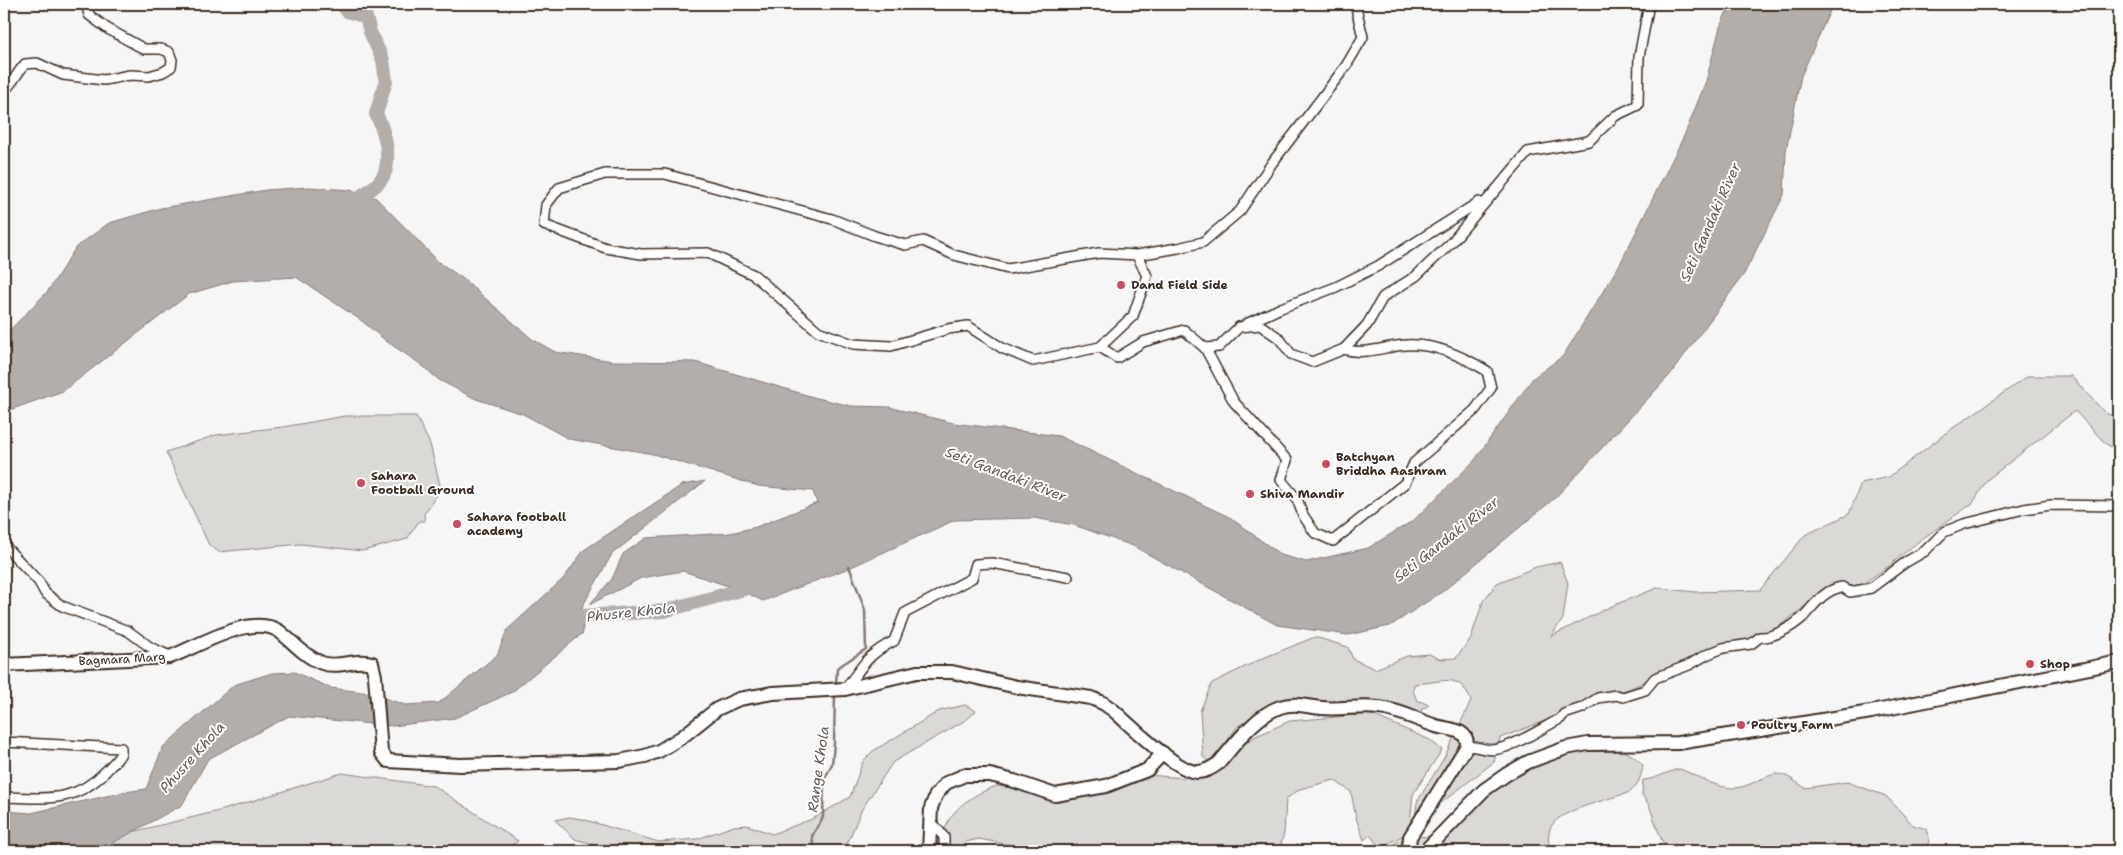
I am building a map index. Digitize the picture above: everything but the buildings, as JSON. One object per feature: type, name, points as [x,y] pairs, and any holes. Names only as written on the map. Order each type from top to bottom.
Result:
[{"type":"main road","name":"Bagmara Marg","points":[[4,665],[170,656],[193,648],[232,630],[262,624],[278,630],[306,654],[321,663],[329,665],[372,663],[375,676],[381,752],[388,761],[460,765],[619,761],[645,756],[659,751],[717,709],[739,699],[773,693],[845,689]]},
{"type":"main road","points":[[1425,851],[1484,790],[1528,762],[1566,748],[1588,744],[1678,742],[1772,729],[1871,712],[2119,662]]},
{"type":"main road","points":[[845,689],[895,676],[940,671],[1017,687],[1091,698],[1113,710],[1176,764],[1191,771],[1205,771],[1219,762],[1265,714],[1283,706],[1341,709],[1369,707],[1395,711],[1436,726],[1461,732],[1465,736],[1467,746],[1410,837],[1409,846],[1413,851]]},
{"type":"main road","points":[[929,851],[930,808],[936,795],[946,783],[965,775],[990,775],[1055,795],[1106,786],[1147,770],[1163,753]]},
{"type":"street","points":[[4,91],[12,84],[18,72],[25,64],[37,63],[64,75],[104,80],[130,75],[149,76],[163,72],[171,67],[172,60],[169,52],[161,48],[144,49],[108,29],[90,15],[86,4]]},
{"type":"street","points":[[1137,254],[1147,276],[1133,316],[1100,347],[1033,361],[1002,348],[968,326],[948,329],[891,346],[853,344],[818,331],[754,274],[708,253],[641,254],[606,248],[544,225],[546,205],[559,188],[605,174],[665,174],[832,219],[875,236],[905,245],[923,241],[954,255],[1008,269],[1099,253],[1137,254],[1203,242],[1240,211],[1272,163],[1346,66],[1363,37],[1355,4]]},
{"type":"street","points":[[1239,327],[1260,325],[1279,338],[1291,354],[1312,362],[1344,349],[1367,325],[1383,297],[1416,276],[1451,242],[1487,197],[1528,152],[1589,140],[1615,116],[1638,105],[1639,57],[1649,4]]},
{"type":"street","points":[[1205,348],[1219,347],[1239,327],[1280,308],[1336,287],[1378,266],[1487,197]]},
{"type":"street","points":[[1100,347],[1117,358],[1142,342],[1184,330],[1205,348],[1234,402],[1287,460],[1281,480],[1297,499],[1303,515],[1315,533],[1333,541],[1405,484],[1414,463],[1475,410],[1491,388],[1487,371],[1466,359],[1423,345],[1406,345],[1355,353],[1344,349]]},
{"type":"street","points":[[1467,746],[1478,746],[1486,750],[1503,748],[1560,720],[1564,714],[1582,708],[1598,698],[1616,695],[1623,697],[1645,690],[1655,678],[1689,665],[1706,655],[1723,648],[1751,644],[1760,637],[1769,638],[1801,619],[1813,604],[1829,592],[1842,587],[1850,592],[1871,588],[1906,562],[1926,551],[1944,532],[1964,524],[2024,509],[2051,505],[2119,506]]},
{"type":"street","points":[[4,545],[39,582],[45,593],[62,606],[83,616],[128,631],[150,647],[170,656]]},
{"type":"street","points":[[845,689],[859,667],[875,651],[894,641],[905,613],[972,578],[976,564],[992,564],[1068,577]]},
{"type":"street","points":[[4,742],[121,748],[121,753],[100,778],[70,796],[4,797]]},
{"type":"street","points":[[931,821],[944,837],[944,851]]},
{"type":"shaded area","points":[[2028,376],[2071,376],[2105,413],[2119,418],[2119,451],[2106,444],[2075,411],[1987,480],[1973,503],[1858,587],[1836,583],[1770,633],[1677,664],[1636,686],[1500,738],[1494,762],[1414,824],[1417,802],[1444,758],[1471,701],[1461,685],[1455,682],[1448,680],[1414,684],[1413,691],[1417,700],[1429,705],[1421,710],[1423,720],[1280,700],[1238,726],[1211,763],[1203,757],[1200,711],[1212,683],[1263,658],[1315,637],[1348,647],[1353,659],[1375,669],[1407,656],[1429,654],[1440,659],[1456,658],[1471,638],[1483,601],[1497,583],[1536,567],[1560,562],[1568,583],[1563,619],[1551,636],[1612,606],[1657,588],[1696,592],[1760,590],[1805,535],[1849,514],[1861,483],[1889,477],[1950,430]]},
{"type":"shaded area","points":[[345,416],[416,416],[430,444],[441,489],[424,514],[425,521],[419,521],[407,539],[363,551],[301,544],[219,552],[209,545],[166,452],[216,435],[283,427]]},
{"type":"shaded area","points":[[965,705],[976,711],[966,720],[893,762],[862,809],[844,851],[617,851],[575,839],[555,820],[569,817],[582,819],[659,842],[697,839],[734,826],[747,825],[772,834],[812,819],[850,797],[863,761],[873,751],[939,711]]},
{"type":"shaded area","points":[[1370,714],[1430,740],[1442,750],[1413,794],[1410,824],[1404,835],[1381,849],[1370,835],[1364,840],[1356,818],[1351,792],[1334,780],[1300,789],[1286,799],[1284,833],[1279,851],[1075,851],[1068,848],[1032,849],[979,839],[965,842],[960,846],[959,851],[931,851],[944,837],[946,826],[961,806],[982,792],[997,786],[1082,797],[1122,786],[1146,775],[1185,778],[1210,769],[1254,737],[1290,721]]},
{"type":"shaded area","points":[[1605,748],[1621,750],[1636,758],[1643,765],[1642,772],[1637,784],[1630,792],[1576,809],[1557,819],[1549,831],[1551,851],[1388,851],[1392,845],[1404,839],[1412,837],[1441,837],[1468,810],[1519,771],[1578,749]]},
{"type":"shaded area","points":[[1680,769],[1729,788],[1741,787],[1777,774],[1788,777],[1805,788],[1847,782],[1886,796],[1913,825],[1926,829],[1930,841],[1926,851],[1688,851],[1673,848],[1662,841],[1649,805],[1642,795],[1643,780]]},
{"type":"shaded area","points":[[342,773],[434,786],[518,841],[504,851],[106,851],[107,838],[223,810]]},
{"type":"water","name":"Seti Gandaki River","points":[[1730,4],[1833,4],[1801,76],[1786,151],[1784,195],[1744,274],[1669,376],[1556,497],[1442,592],[1390,626],[1348,635],[1277,625],[1133,546],[1074,525],[1034,518],[955,520],[849,568],[763,601],[743,591],[683,571],[641,578],[589,605],[612,579],[623,554],[646,538],[730,533],[756,527],[817,503],[813,491],[758,486],[653,454],[569,439],[523,414],[476,399],[439,380],[362,321],[296,277],[233,281],[189,294],[63,391],[4,412],[4,336],[48,291],[76,247],[109,223],[161,208],[266,190],[309,187],[350,190],[376,198],[440,263],[462,278],[532,339],[555,352],[613,361],[695,362],[813,397],[851,406],[889,407],[953,423],[1059,436],[1229,517],[1281,555],[1306,562],[1368,548],[1414,520],[1474,461],[1533,378],[1563,356],[1620,264],[1685,134],[1706,81],[1720,27]]},
{"type":"water","points":[[705,481],[612,554],[582,607],[583,633],[512,692],[455,718],[393,726],[289,716],[208,759],[182,805],[98,851],[4,851],[4,811],[31,813],[124,792],[146,789],[163,747],[234,685],[272,673],[294,672],[331,688],[369,693],[405,705],[439,703],[497,655],[507,630],[564,578],[584,550],[682,485]]},
{"type":"waterway","points":[[342,4],[347,11],[366,17],[370,32],[383,60],[386,81],[376,114],[387,148],[387,166],[380,181],[373,188],[348,204]]},
{"type":"waterway","name":"Range Khola","points":[[836,685],[837,668],[866,649],[865,610],[849,566]]},
{"type":"waterway","name":"Phusre Khola","points":[[567,625],[583,616],[664,611],[759,585]]},
{"type":"waterway","name":"Range Khola","points":[[814,851],[812,836],[823,817],[824,780],[832,764],[835,693]]},
{"type":"place","name":"Dand Field Side","points":[[1121,285]]},
{"type":"place","name":"Batchyan Briddha Aashram","points":[[1326,464]]},
{"type":"place","name":"Sahara Football Ground","points":[[361,483]]},
{"type":"place","name":"Shiva Mandir","points":[[1250,494]]},
{"type":"place","name":"Sahara football academy","points":[[457,524]]},
{"type":"place","name":"Shop","points":[[2030,664]]},
{"type":"place","name":"Poultry Farm","points":[[1741,725]]}]
